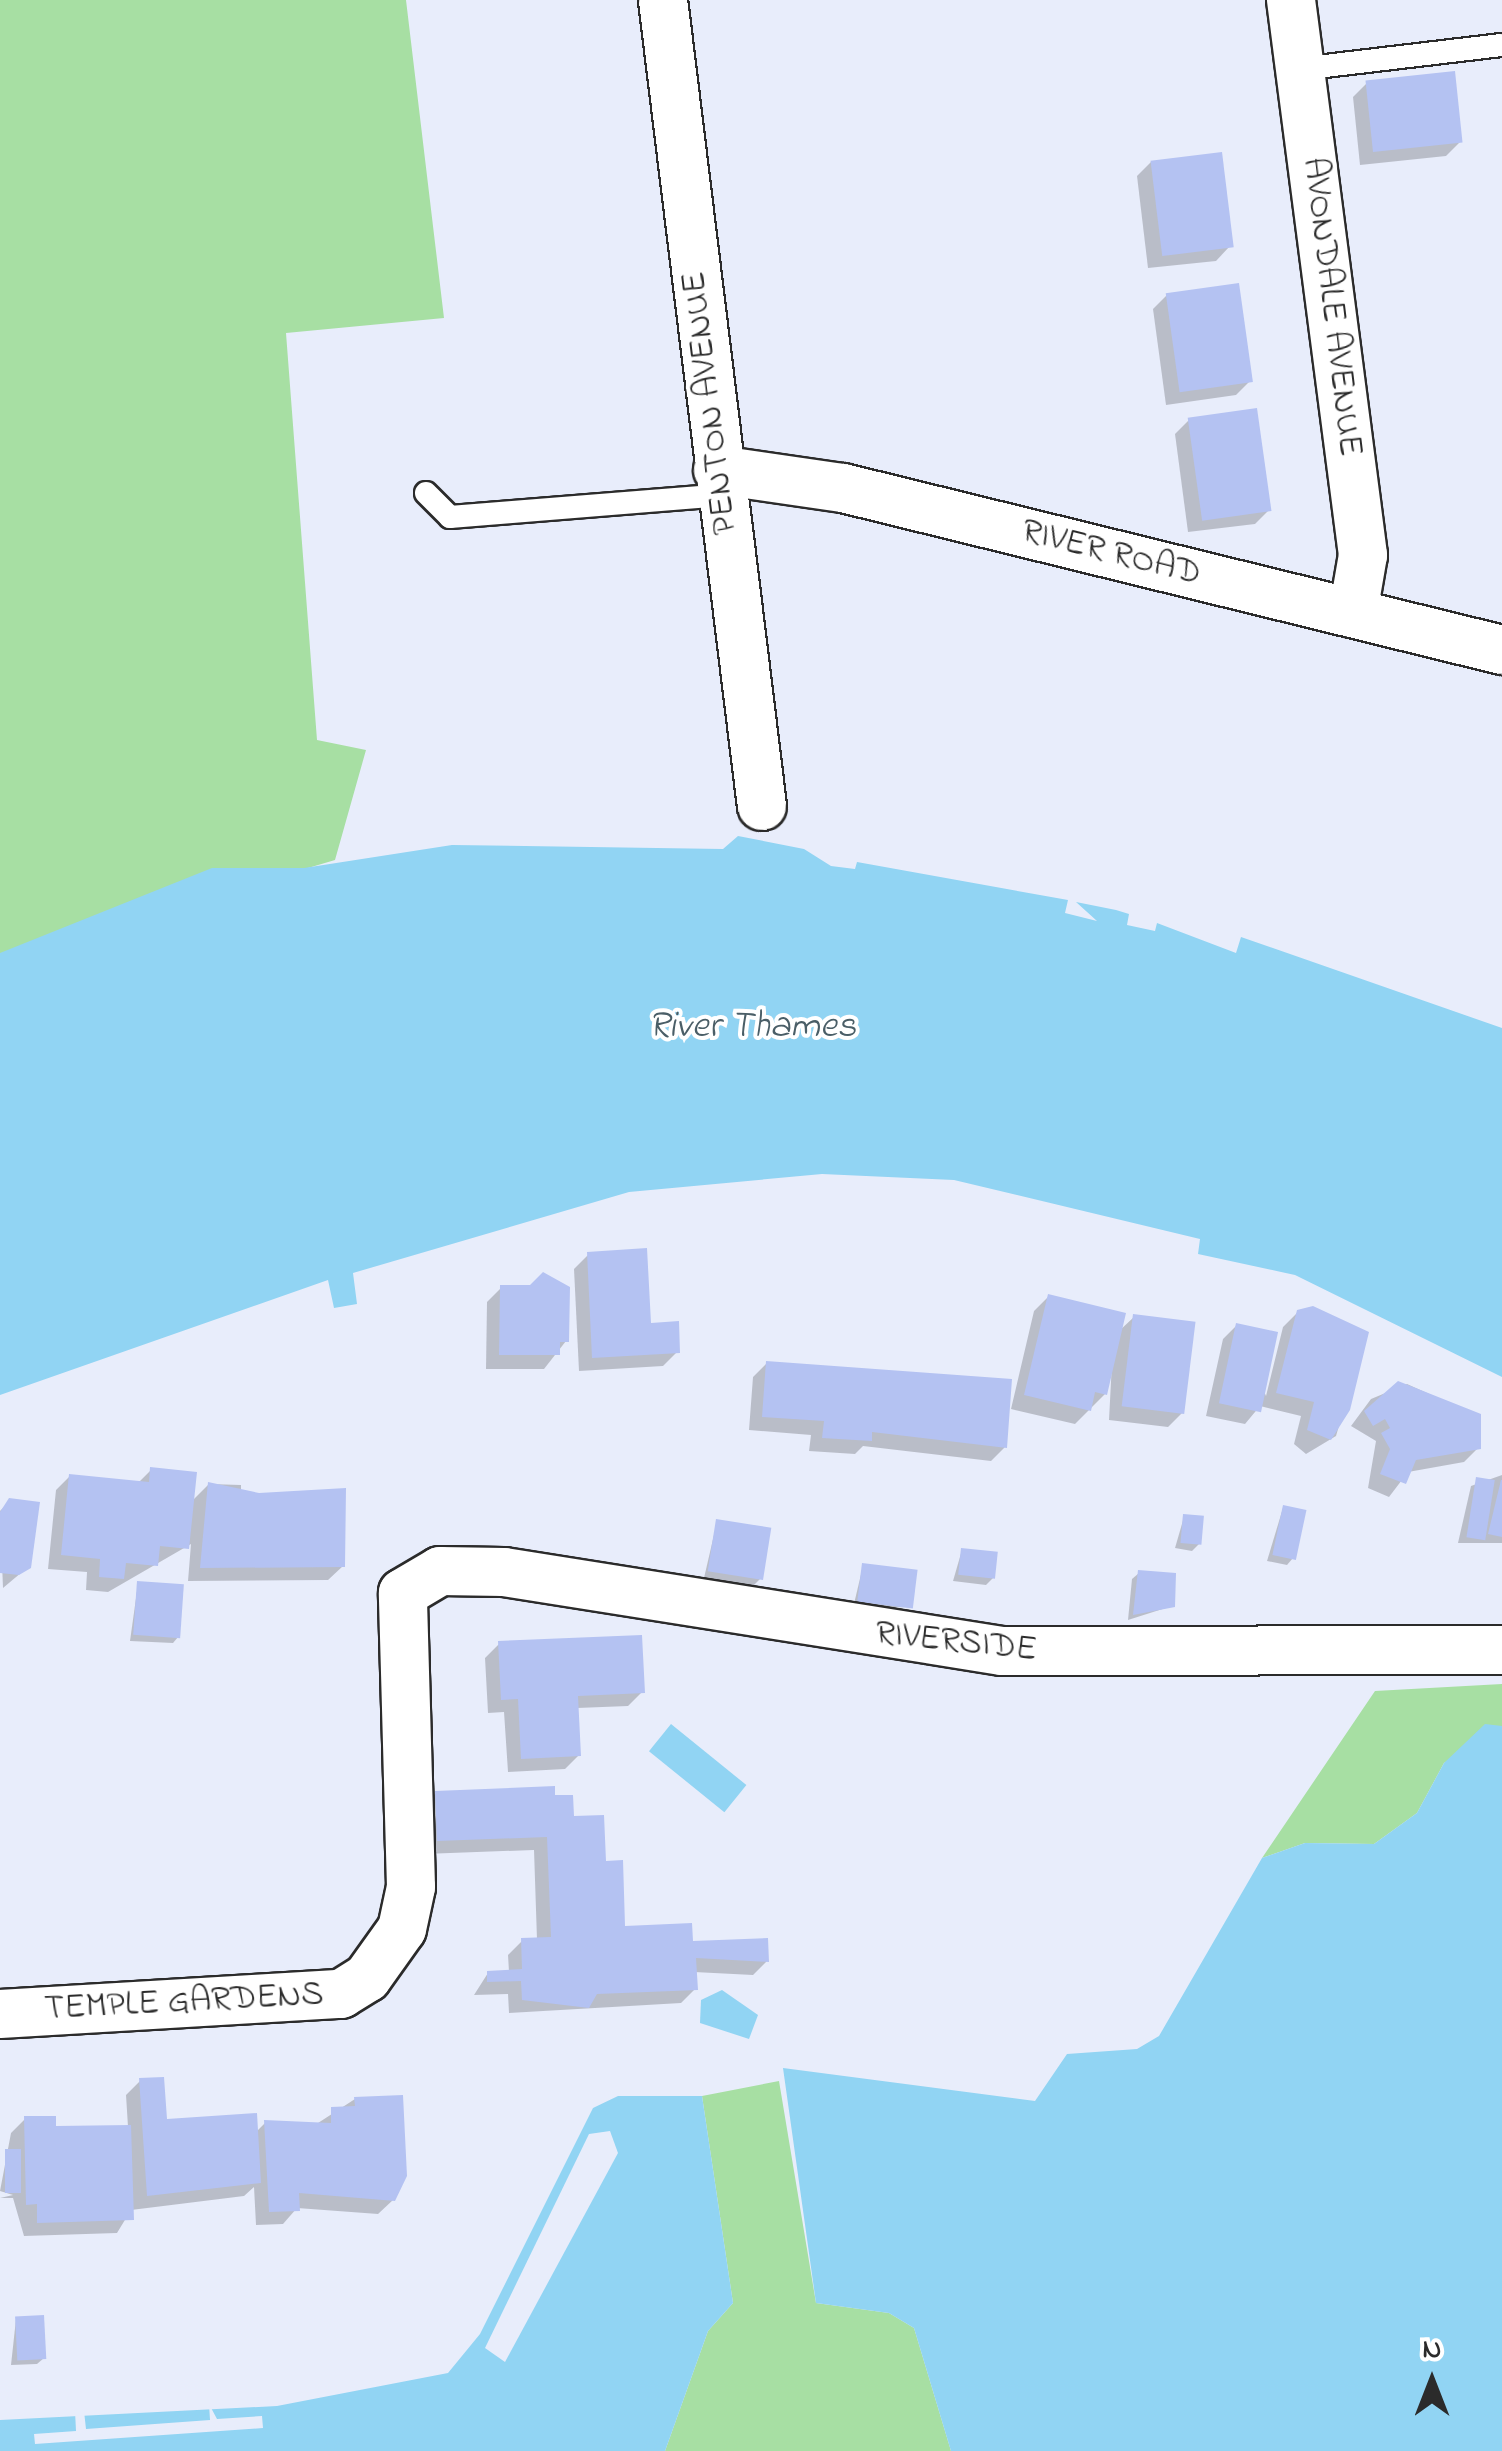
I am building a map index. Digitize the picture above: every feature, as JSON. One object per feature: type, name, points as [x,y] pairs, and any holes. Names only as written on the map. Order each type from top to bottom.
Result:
[{"type":"street","name":"PENTON AVENUE","points":[[663,0],[762,806]]},
{"type":"street","name":"AVONDALE AVENUE","points":[[1290,0],[1362,555],[1353,613]]},
{"type":"street","name":"RIVER ROAD","points":[[720,482],[843,488],[1502,650]]},
{"type":"street","name":"RIVERSIDE","points":[[416,1578],[504,1572],[1002,1651],[1502,1650]]},
{"type":"street","name":"TEMPLE GARDENS","points":[[0,2014],[341,1994],[368,1978],[402,1929],[412,1888],[401,1616],[416,1578]]},
{"type":"lane","points":[[1300,68],[1502,45]]},
{"type":"lane","points":[[426,493],[450,518],[720,482]]},
{"type":"green space","points":[[0,0],[406,0],[444,318],[286,333],[317,740],[366,750],[335,860],[0,959]]},
{"type":"green space","points":[[1502,1684],[1502,1726],[1444,1763],[1417,1813],[1374,1844],[1305,1843],[1262,1858],[1375,1691]]},
{"type":"green space","points":[[779,2081],[816,2303],[889,2313],[914,2328],[951,2451],[665,2451],[708,2331],[733,2303],[702,2096]]},
{"type":"water","name":"River Thames","points":[[738,836],[804,849],[831,866],[855,869],[857,862],[1068,900],[1065,913],[1097,921],[1076,902],[1116,910],[1129,914],[1127,925],[1155,931],[1157,923],[1236,953],[1241,937],[1502,1028],[1502,1377],[1295,1275],[1198,1254],[1200,1239],[954,1180],[822,1174],[629,1192],[353,1273],[357,1304],[334,1308],[328,1280],[0,1395],[0,953],[212,868],[304,868],[452,845],[723,849]]},
{"type":"water","points":[[671,1724],[746,1785],[724,1812],[649,1751]]},
{"type":"water","points":[[1485,1724],[1502,1726],[1502,2451],[951,2451],[914,2328],[889,2313],[816,2303],[783,2068],[1035,2101],[1067,2054],[1137,2049],[1159,2036],[1262,1858],[1305,1843],[1374,1844],[1417,1813],[1444,1763]]},
{"type":"water","points":[[722,1990],[758,2015],[749,2039],[700,2023],[701,2000]]},
{"type":"water","points":[[618,2096],[702,2096],[733,2303],[708,2331],[665,2451],[0,2451],[0,2420],[277,2406],[448,2373],[480,2334],[593,2108]]},
{"type":"pier","points":[[610,2131],[618,2153],[505,2362],[485,2348],[589,2134]]},
{"type":"pier","points":[[209,2404],[217,2419],[262,2416],[263,2428],[35,2444],[34,2434],[76,2431],[75,2411],[84,2411],[86,2429],[210,2420]]},
{"type":"building","points":[[1455,71],[1463,143],[1373,152],[1365,80]]},
{"type":"building","points":[[1222,152],[1234,247],[1162,256],[1151,161]]},
{"type":"building","points":[[1239,283],[1253,382],[1180,392],[1166,293]]},
{"type":"building","points":[[1257,408],[1271,511],[1202,521],[1188,418]]},
{"type":"building","points":[[647,1248],[651,1323],[679,1321],[680,1353],[592,1358],[587,1252]]},
{"type":"building","points":[[543,1272],[570,1287],[569,1342],[560,1342],[560,1355],[499,1355],[500,1285],[530,1285]]},
{"type":"building","points":[[1048,1294],[1126,1313],[1107,1395],[1095,1392],[1091,1411],[1024,1395]]},
{"type":"building","points":[[1313,1306],[1369,1332],[1350,1410],[1331,1440],[1307,1430],[1314,1402],[1276,1393],[1297,1310]]},
{"type":"building","points":[[1133,1314],[1196,1322],[1184,1414],[1122,1406]]},
{"type":"building","points":[[1236,1323],[1278,1332],[1261,1412],[1219,1403]]},
{"type":"building","points":[[766,1361],[1012,1379],[1007,1448],[872,1432],[872,1441],[822,1438],[824,1421],[762,1417]]},
{"type":"building","points":[[1398,1381],[1481,1414],[1481,1449],[1416,1460],[1406,1484],[1380,1474],[1390,1449],[1381,1433],[1390,1428],[1385,1419],[1373,1426],[1364,1411]]},
{"type":"building","points":[[150,1467],[197,1472],[189,1549],[160,1546],[158,1566],[126,1563],[124,1579],[99,1577],[100,1559],[61,1555],[69,1474],[149,1482]]},
{"type":"building","points":[[1476,1477],[1495,1480],[1485,1540],[1466,1537]]},
{"type":"building","points":[[1502,1480],[1502,1537],[1488,1534]]},
{"type":"building","points":[[208,1482],[259,1493],[346,1488],[345,1567],[200,1568]]},
{"type":"building","points":[[9,1498],[40,1502],[31,1568],[19,1575],[0,1573],[0,1512]]},
{"type":"building","points":[[1283,1505],[1306,1510],[1296,1560],[1272,1555]]},
{"type":"building","points":[[1183,1514],[1204,1516],[1201,1545],[1180,1543]]},
{"type":"building","points":[[716,1519],[771,1528],[763,1580],[708,1571]]},
{"type":"building","points":[[961,1548],[998,1552],[995,1579],[958,1575]]},
{"type":"building","points":[[862,1563],[918,1570],[913,1609],[857,1602]]},
{"type":"building","points":[[1138,1570],[1176,1573],[1175,1607],[1133,1615]]},
{"type":"building","points":[[137,1581],[184,1584],[180,1638],[133,1635]]},
{"type":"building","points":[[642,1635],[645,1693],[578,1696],[581,1756],[521,1759],[518,1699],[501,1700],[498,1641]]},
{"type":"building","points":[[555,1786],[555,1795],[573,1795],[574,1816],[604,1815],[606,1861],[623,1860],[625,1926],[692,1923],[693,1941],[768,1938],[769,1962],[696,1958],[698,1990],[597,1994],[589,2008],[522,2000],[521,1981],[487,1982],[487,1971],[522,1969],[521,1938],[551,1937],[547,1837],[437,1841],[435,1791]]},
{"type":"building","points":[[164,2077],[167,2119],[257,2113],[261,2183],[147,2196],[139,2078]]},
{"type":"building","points":[[403,2095],[407,2176],[395,2201],[299,2193],[300,2211],[269,2212],[264,2120],[331,2123],[331,2107],[355,2106],[354,2097]]},
{"type":"building","points":[[24,2116],[56,2116],[56,2126],[131,2125],[134,2220],[37,2223],[37,2204],[26,2205]]},
{"type":"building","points":[[5,2149],[21,2149],[21,2193],[5,2193]]},
{"type":"building","points":[[44,2315],[46,2359],[17,2360],[15,2317]]}]
